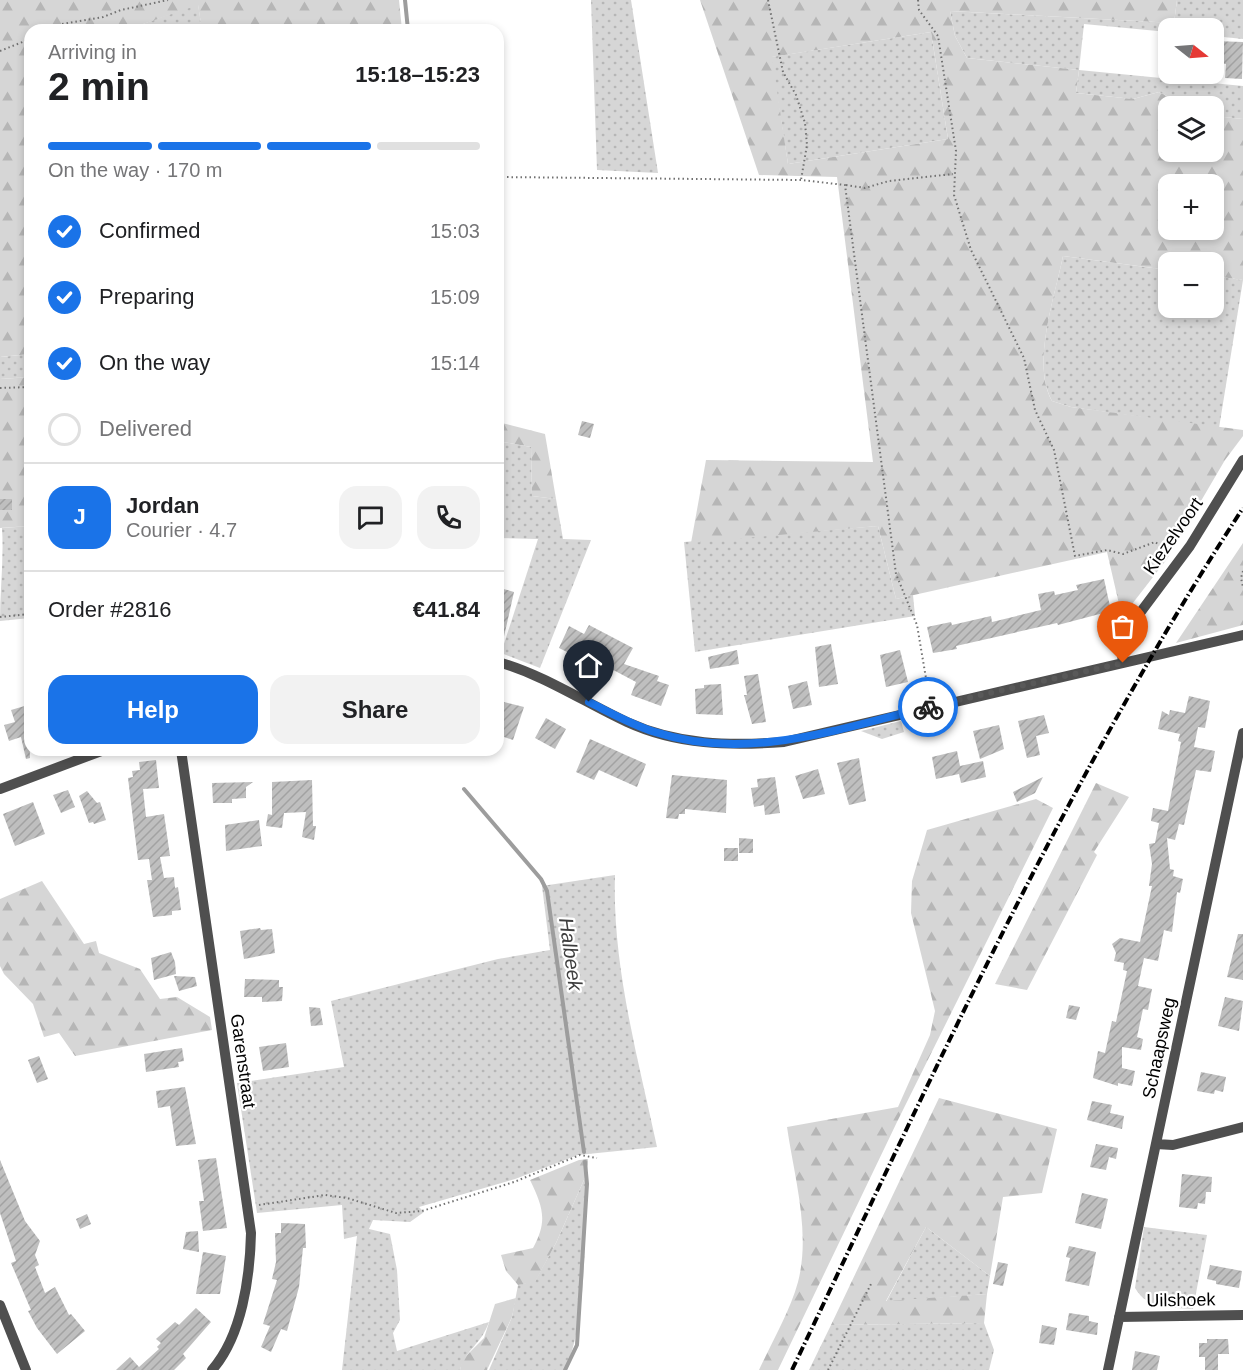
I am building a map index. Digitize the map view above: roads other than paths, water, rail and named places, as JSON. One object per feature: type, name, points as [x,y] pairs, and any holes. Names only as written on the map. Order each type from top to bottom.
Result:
[{"type":"street","name":"Kiezelvoort","points":[[1123,663],[1121,646],[1125,633],[1180,559],[1243,460]]},
{"type":"street","points":[[504,664],[530,672],[628,722],[657,733],[710,744],[784,742],[1243,635]]},
{"type":"street","name":"Schaapsweg","points":[[1108,1370],[1243,733]]},
{"type":"street","points":[[0,789],[88,756]]},
{"type":"street","name":"Garenstraat","points":[[182,756],[251,1233],[250,1271],[243,1308],[220,1361],[212,1370]]},
{"type":"street","points":[[1156,1144],[1173,1145],[1243,1127]]},
{"type":"street","points":[[0,1305],[26,1370]]},
{"type":"street","name":"Uilshoek","points":[[1119,1317],[1243,1315]]},
{"type":"waterway","name":"Halbeek","points":[[405,0],[407,24]]},
{"type":"waterway","name":"Halbeek","points":[[464,789],[541,879],[547,891],[584,1152]]},
{"type":"waterway","name":"Halbeek","points":[[565,1370],[577,1345],[587,1184],[585,1162]]},
{"type":"railway","points":[[792,1370],[949,1040],[1059,823],[1178,611],[1243,508]]}]
